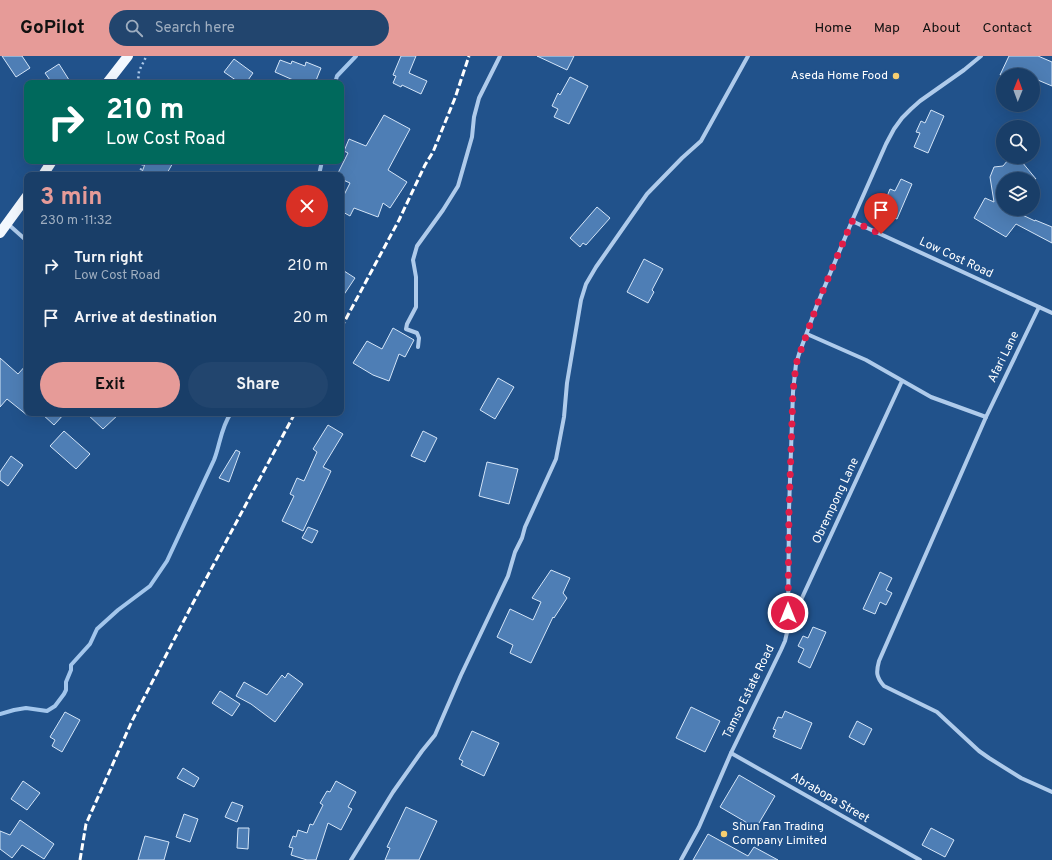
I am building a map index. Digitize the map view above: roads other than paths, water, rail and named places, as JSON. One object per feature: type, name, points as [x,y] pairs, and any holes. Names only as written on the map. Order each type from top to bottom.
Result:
[{"type":"main road","points":[[109,80],[128,56]]},
{"type":"main road","points":[[0,233],[24,200]]},
{"type":"street","points":[[418,347],[419,338],[417,333],[406,329],[416,307],[416,277],[413,260],[417,246],[458,186],[472,137],[474,117],[479,98],[500,56]]},
{"type":"street","points":[[351,860],[393,792],[435,735],[461,675],[508,576],[515,552],[556,459],[564,417],[567,383],[578,322],[580,300],[590,276],[647,194],[701,141],[748,56]]},
{"type":"street","name":"Tamso Estate Road","points":[[681,860],[699,826],[731,753],[785,641],[788,628],[789,510],[793,392],[796,364],[806,334],[852,221],[894,129],[902,118],[920,101],[981,56]]},
{"type":"street","name":"Low Cost Road","points":[[852,221],[1052,313]]},
{"type":"street","points":[[7,223],[24,238]]},
{"type":"street","name":"Afari Lane","points":[[1040,307],[986,417],[879,661],[877,669],[879,681],[884,686],[937,712],[979,751],[1021,778],[1052,792]]},
{"type":"street","points":[[806,334],[866,360],[931,397],[986,417]]},
{"type":"street","name":"Obrempong Lane","points":[[788,628],[902,381]]},
{"type":"street","name":"Abrabopa Street","points":[[731,753],[920,860]]},
{"type":"waterway","points":[[336,80],[337,76],[356,56]]},
{"type":"waterway","points":[[320,172],[321,164]]},
{"type":"waterway","points":[[0,714],[26,708],[47,711],[55,706],[66,690],[66,682],[71,670],[71,665],[90,644],[97,629],[118,610],[150,586],[167,561],[214,460],[223,430],[229,416]]},
{"type":"railway","points":[[344,322],[399,220],[425,165],[433,152],[455,98],[469,56]]},
{"type":"railway","points":[[80,860],[86,824],[132,721],[193,603],[293,416]]},
{"type":"place","name":"Aseda Home Food","points":[[896,76]]},
{"type":"place","name":"Shun Fan Trading Company Limited","points":[[724,834]]}]
